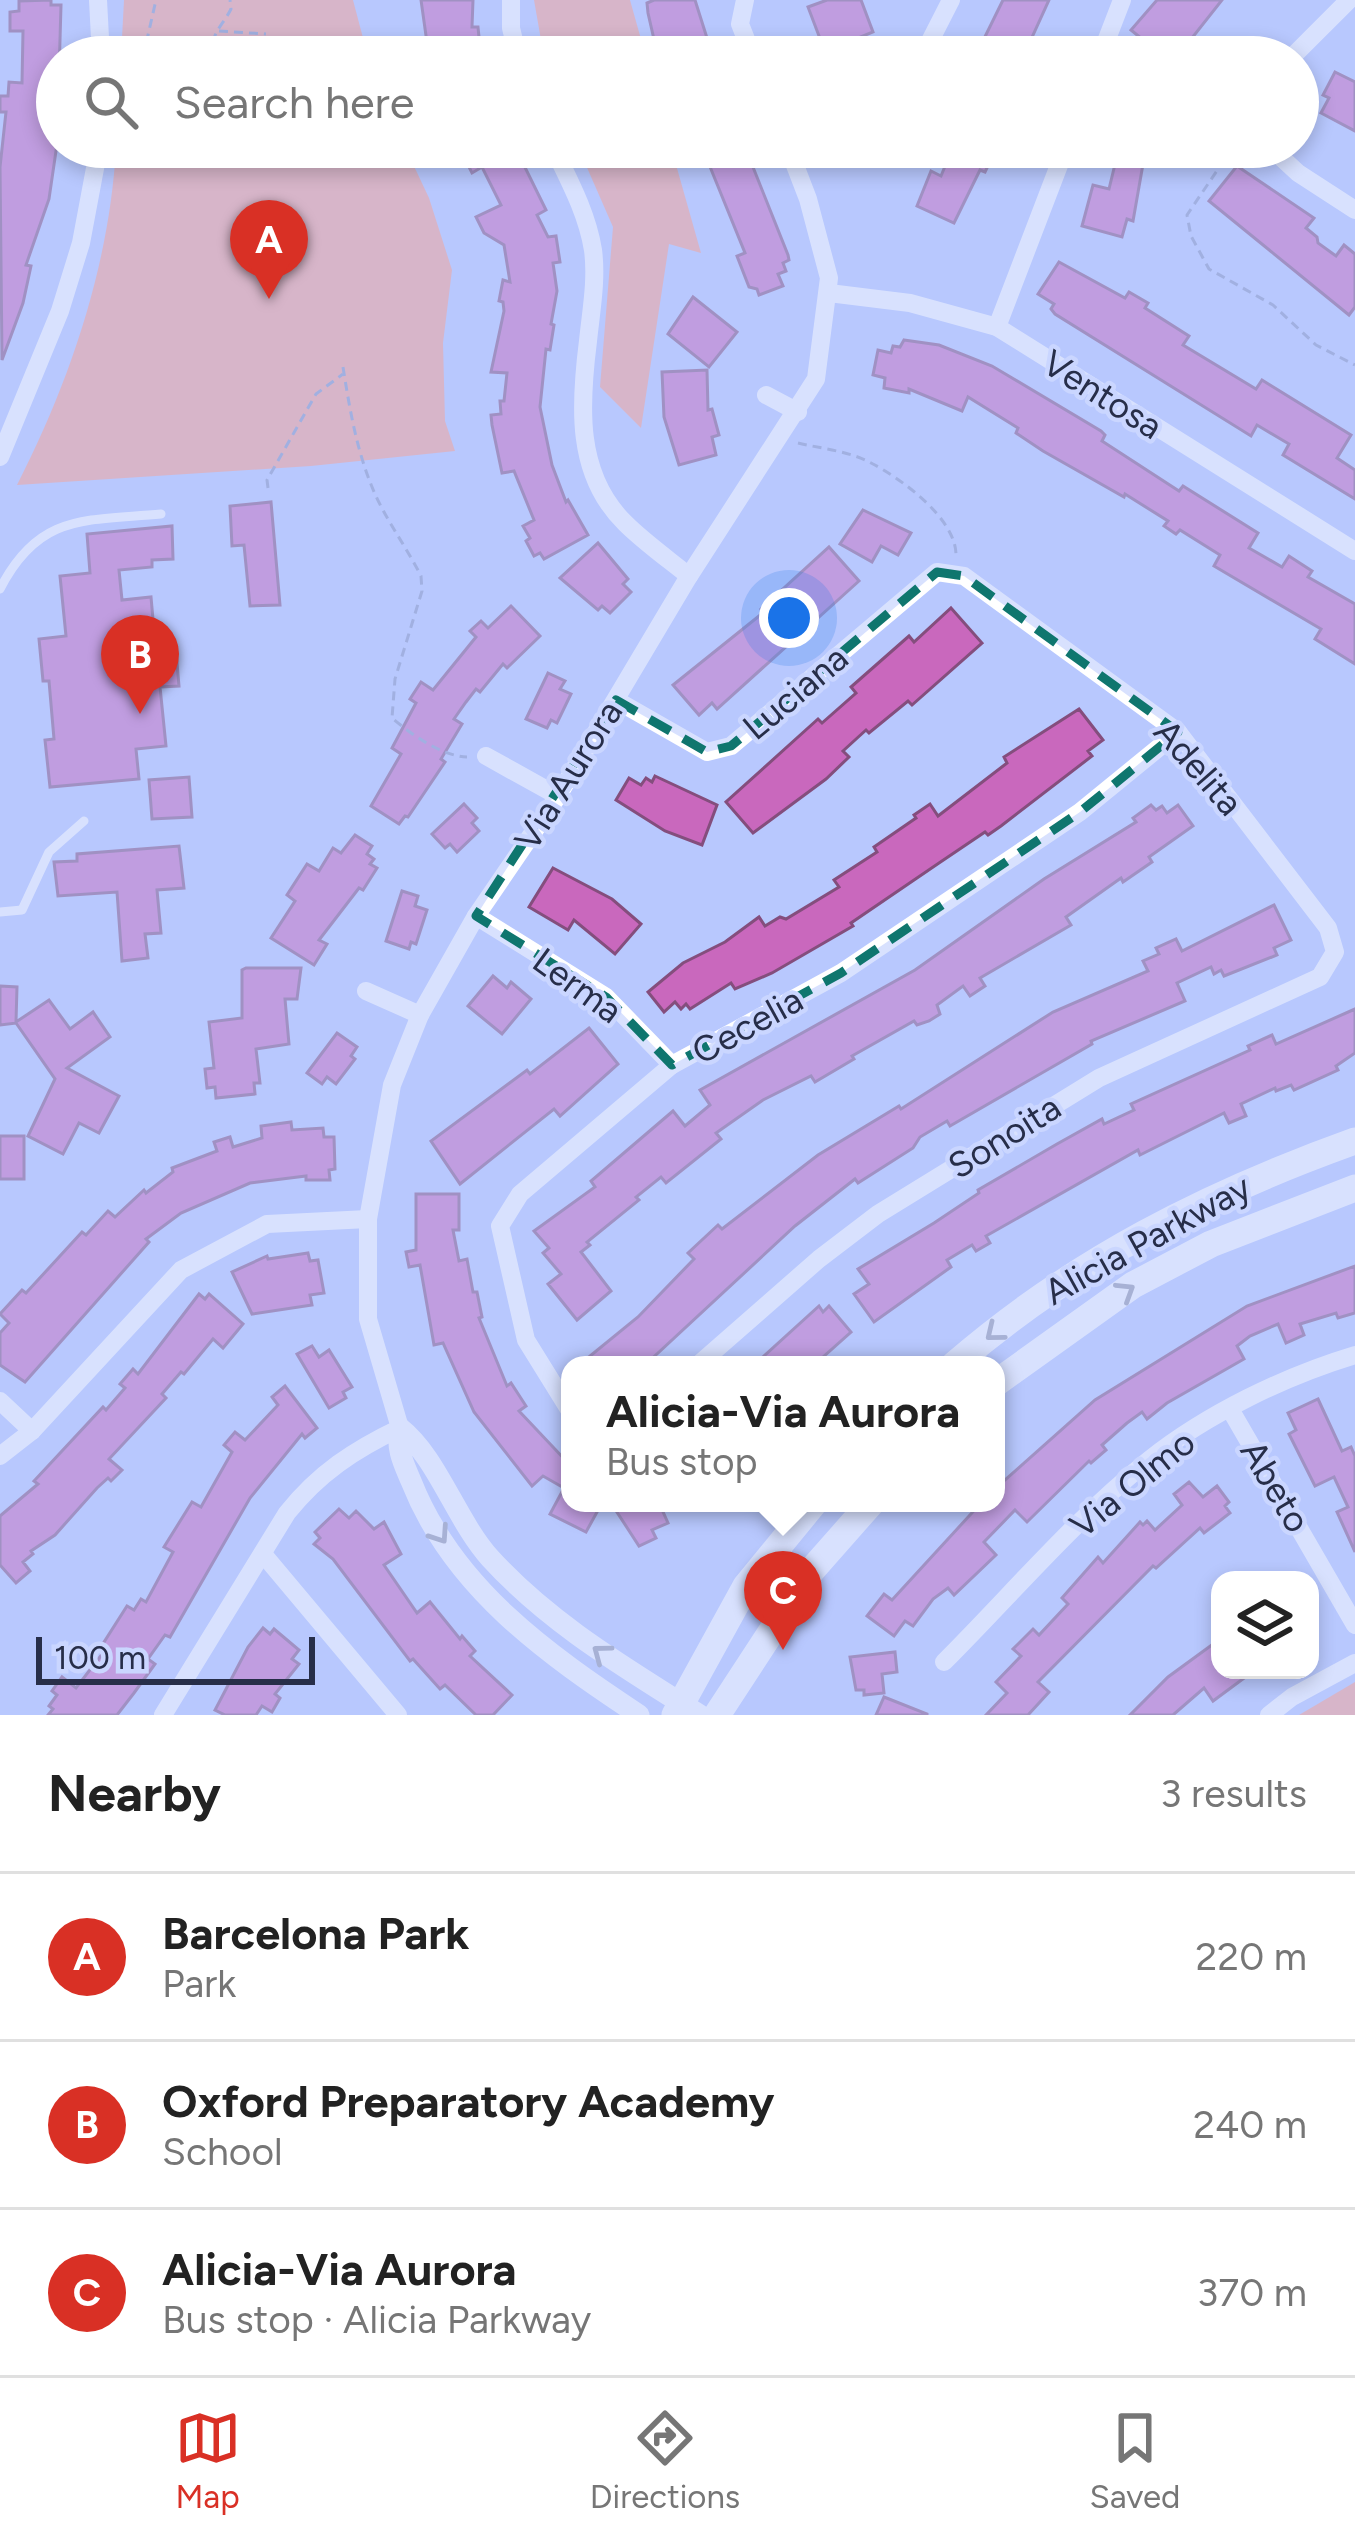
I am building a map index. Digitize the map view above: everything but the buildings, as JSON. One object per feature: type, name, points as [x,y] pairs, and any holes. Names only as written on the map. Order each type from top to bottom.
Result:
[{"type":"main road","name":"Alicia Parkway","points":[[965,1356],[1029,1304],[1187,1209],[1255,1177],[1355,1141]]},
{"type":"main road","name":"Alicia Parkway","points":[[1005,1377],[1133,1286],[1211,1244],[1355,1188]]},
{"type":"main road","points":[[685,1711],[746,1586],[807,1512]]},
{"type":"main road","points":[[717,1715],[811,1571],[863,1512]]},
{"type":"street","points":[[98,0],[100,36]]},
{"type":"street","points":[[511,0],[513,36]]},
{"type":"street","points":[[745,0],[740,24],[745,36]]},
{"type":"street","points":[[933,36],[951,0]]},
{"type":"street","points":[[1108,36],[1122,0]]},
{"type":"street","points":[[1313,36],[1349,0]]},
{"type":"street","points":[[0,458],[60,311],[81,243],[95,168]]},
{"type":"street","points":[[563,168],[585,215],[593,251],[594,285],[580,408],[585,448],[600,490],[622,521],[689,576]]},
{"type":"street","name":"Via Aurora","points":[[639,1715],[512,1623],[469,1576],[422,1507],[397,1445],[400,1428],[368,1319],[368,1219],[392,1085],[420,1015],[476,916],[558,796],[689,576],[816,380],[829,293],[808,199],[796,168]]},
{"type":"street","points":[[997,327],[1058,168]]},
{"type":"street","points":[[1294,168],[1355,210]]},
{"type":"street","name":"Ventosa","points":[[829,293],[910,303],[997,327],[1355,551]]},
{"type":"street","points":[[766,395],[798,412]]},
{"type":"street","name":"Luciana","points":[[616,700],[707,752],[731,746],[937,572],[964,576]]},
{"type":"street","name":"Adelita","points":[[964,576],[1178,732],[1328,928],[1335,952]]},
{"type":"street","name":"Cecelia","points":[[561,1396],[526,1340],[500,1226],[520,1193],[672,1065],[841,974],[1080,812],[1178,732]]},
{"type":"street","points":[[486,756],[558,796]]},
{"type":"street","name":"Lerma","points":[[476,916],[606,998],[672,1065]]},
{"type":"street","name":"Sonoita","points":[[708,1356],[819,1258],[878,1214],[1099,1078],[1320,977],[1335,952]]},
{"type":"street","points":[[367,991],[420,1015]]},
{"type":"street","points":[[0,1456],[32,1431],[181,1270],[267,1224],[368,1219]]},
{"type":"street","name":"Via Olmo","points":[[944,1662],[1063,1538],[1152,1458],[1299,1371],[1355,1354]]},
{"type":"street","points":[[0,1401],[32,1431]]},
{"type":"street","name":"Abeto","points":[[1230,1409],[1355,1625]]},
{"type":"street","points":[[164,1715],[287,1513],[351,1451],[400,1428]]},
{"type":"street","name":"Via Aurora","points":[[400,1428],[418,1443],[452,1506],[488,1556],[532,1599],[685,1711]]},
{"type":"street","points":[[262,1555],[398,1715]]},
{"type":"street","points":[[1269,1715],[1355,1663]]},
{"type":"lane","points":[[0,589],[24,549],[44,534],[81,522],[161,514]]},
{"type":"lane","points":[[0,912],[22,910],[49,852],[84,820]]},
{"type":"path","points":[[148,36],[156,0]]},
{"type":"path","points":[[214,36],[231,9],[230,0]]},
{"type":"path","points":[[217,30],[266,34]]},
{"type":"path","points":[[1219,168],[1187,214],[1197,249],[1209,269],[1274,305],[1316,345],[1355,364]]},
{"type":"path","points":[[268,488],[268,480],[316,394],[344,370],[362,461],[421,576],[422,591],[395,679],[392,718],[457,757],[486,756]]},
{"type":"path","points":[[800,444],[873,464],[943,521],[956,546]]},
{"type":"highlighted area","points":[[937,572],[964,576],[1178,732],[1080,812],[841,973],[672,1065],[606,997],[476,916],[616,700],[707,752],[731,746]]},
{"type":"shaded area","points":[[124,0],[353,0],[362,36],[122,36]]},
{"type":"shaded area","points":[[534,0],[630,0],[640,36],[540,36]]},
{"type":"shaded area","points":[[114,168],[415,168],[452,270],[443,343],[445,421],[455,451],[311,466],[17,485],[54,405],[84,321]]},
{"type":"shaded area","points":[[587,168],[677,168],[701,253],[669,244],[641,428],[600,387],[613,227]]},
{"type":"shaded area","points":[[1355,1682],[1355,1715],[1299,1715]]},
{"type":"place","name":"Barcelona Park","points":[[269,299]]},
{"type":"place","name":"Oxford Preparatory Academy","points":[[140,714]]},
{"type":"place","name":"Alicia-Via Aurora","points":[[783,1650]]}]
